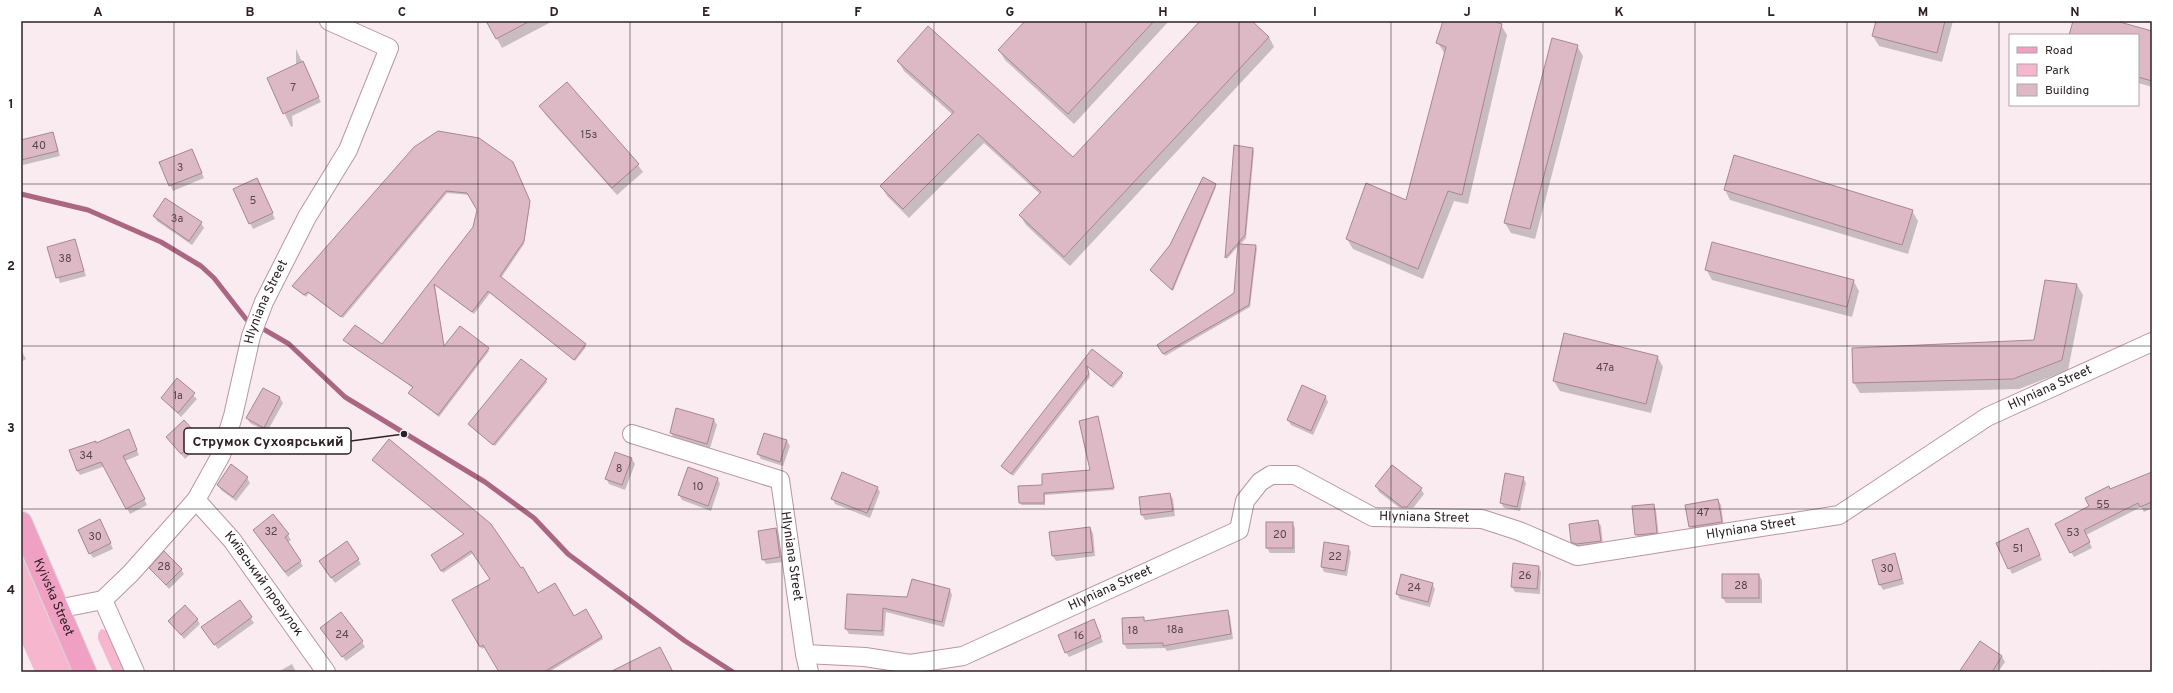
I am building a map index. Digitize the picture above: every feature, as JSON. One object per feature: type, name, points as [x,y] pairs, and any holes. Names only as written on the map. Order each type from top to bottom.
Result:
[{"type":"main road","name":"Kyivska Street","points":[[21,523],[85,672]]},
{"type":"street","name":"Hlyniana Street","points":[[102,600],[131,573],[196,500],[221,455],[233,416],[252,336],[260,314],[307,217],[348,150],[389,48],[329,21]]},
{"type":"street","name":"Hlyniana Street","points":[[632,434],[780,480],[806,654],[865,657],[910,664],[963,656],[1239,530],[1245,501],[1260,482],[1272,475],[1295,475],[1373,517],[1482,519],[1519,531],[1577,556],[1839,515],[1987,417],[2152,342]]},
{"type":"street","name":"Київський провулок","points":[[196,500],[232,540],[326,672]]},
{"type":"street","points":[[57,609],[102,600],[135,672]]},
{"type":"street","points":[[806,654],[809,672]]},
{"type":"green space","points":[[21,554],[72,672],[35,672],[21,641]]},
{"type":"green space","points":[[101,629],[109,631],[129,672],[113,672],[98,639],[98,634]]},
{"type":"building","points":[[486,21],[530,21],[496,39]]},
{"type":"building","points":[[1025,21],[1154,21],[1068,114],[998,50]]},
{"type":"building","points":[[1200,21],[1252,21],[1269,37],[1064,257],[1019,215],[1041,192],[978,134],[903,209],[880,186],[954,112],[897,61],[928,26],[1073,157]]},
{"type":"building","points":[[1443,21],[1493,21],[1502,24],[1462,195],[1448,191],[1418,269],[1346,239],[1366,183],[1406,200],[1446,47],[1436,43]]},
{"type":"building","points":[[1876,21],[1945,21],[1937,53],[1872,36]]},
{"type":"building","points":[[2073,21],[2116,21],[2152,31],[2152,81],[2139,77],[2139,34],[2069,34]]},
{"type":"building","points":[[1552,38],[1578,45],[1530,229],[1504,223]]},
{"type":"building","points":[[303,61],[319,97],[283,114],[267,78]]},
{"type":"building","points":[[567,82],[639,164],[612,188],[539,106]]},
{"type":"building","points":[[438,131],[479,138],[513,162],[530,201],[524,241],[500,276],[586,344],[574,360],[488,291],[472,312],[434,284],[444,346],[460,326],[489,348],[438,415],[408,393],[413,387],[343,340],[355,325],[382,344],[473,227],[477,210],[467,193],[446,191],[341,317],[308,292],[304,295],[292,286],[414,147]]},
{"type":"building","points":[[53,132],[58,151],[21,160],[21,140]]},
{"type":"building","points":[[1234,145],[1253,148],[1245,235],[1225,258]]},
{"type":"building","points":[[192,149],[202,173],[169,186],[159,162]]},
{"type":"building","points":[[1734,155],[1913,210],[1902,245],[1724,190]]},
{"type":"building","points":[[1203,177],[1216,184],[1172,290],[1150,270],[1170,245]]},
{"type":"building","points":[[257,178],[273,213],[249,224],[233,189]]},
{"type":"building","points":[[165,198],[202,222],[189,241],[153,216]]},
{"type":"building","points":[[75,239],[84,271],[56,278],[47,247]]},
{"type":"building","points":[[1712,242],[1854,280],[1847,307],[1705,270]]},
{"type":"building","points":[[1238,244],[1256,245],[1249,305],[1163,354],[1157,345],[1234,293]]},
{"type":"building","points":[[2045,280],[2077,284],[2062,360],[2013,379],[1853,383],[1852,348],[2034,340]]},
{"type":"building","points":[[1564,333],[1658,356],[1646,404],[1553,381]]},
{"type":"building","points":[[1092,349],[1123,373],[1111,386],[1087,366],[1089,374],[1011,474],[1001,466]]},
{"type":"building","points":[[521,359],[547,379],[493,445],[468,424]]},
{"type":"building","points":[[177,378],[195,393],[178,413],[161,398]]},
{"type":"building","points":[[1302,385],[1326,396],[1311,431],[1287,420]]},
{"type":"building","points":[[263,388],[280,397],[264,428],[246,418]]},
{"type":"building","points":[[676,408],[714,419],[707,444],[670,433]]},
{"type":"building","points":[[1098,416],[1114,488],[1044,493],[1044,503],[1019,503],[1018,486],[1042,485],[1042,474],[1090,470],[1079,421]]},
{"type":"building","points":[[184,420],[200,438],[181,454],[166,437]]},
{"type":"building","points":[[129,429],[137,450],[123,456],[145,499],[126,509],[101,462],[77,471],[69,450],[96,441],[96,443]]},
{"type":"building","points":[[764,433],[787,440],[780,462],[757,454]]},
{"type":"building","points":[[389,439],[491,524],[521,568],[523,567],[538,593],[555,583],[574,616],[586,609],[602,637],[544,672],[499,672],[483,645],[480,647],[452,600],[490,579],[471,551],[441,571],[431,555],[464,534],[372,460]]},
{"type":"building","points":[[615,452],[632,458],[622,485],[605,479]]},
{"type":"building","points":[[231,464],[248,477],[233,497],[217,485]]},
{"type":"building","points":[[1392,465],[1422,488],[1407,507],[1402,507],[1375,486]]},
{"type":"building","points":[[688,467],[718,478],[708,506],[678,495]]},
{"type":"building","points":[[842,472],[878,487],[867,513],[831,499]]},
{"type":"building","points":[[2152,472],[2152,502],[2140,507],[2138,503],[2084,530],[2090,542],[2070,553],[2055,524],[2089,506],[2085,498],[2109,486],[2110,489]]},
{"type":"building","points":[[1505,473],[1524,477],[1517,507],[1500,503]]},
{"type":"building","points":[[1170,493],[1173,511],[1141,515],[1139,497]]},
{"type":"building","points":[[1718,499],[1722,522],[1689,527],[1685,505]]},
{"type":"building","points":[[1654,504],[1657,533],[1635,535],[1632,506]]},
{"type":"building","points":[[273,514],[289,534],[285,537],[301,561],[285,572],[253,530]]},
{"type":"building","points":[[100,519],[111,543],[89,554],[78,530]]},
{"type":"building","points":[[1598,520],[1601,541],[1576,544],[1571,542],[1569,524]]},
{"type":"building","points":[[1266,522],[1293,522],[1293,548],[1266,548]]},
{"type":"building","points":[[1090,527],[1093,552],[1052,556],[1049,532]]},
{"type":"building","points":[[776,528],[780,557],[762,560],[758,531]]},
{"type":"building","points":[[2028,528],[2040,555],[2008,569],[1996,543]]},
{"type":"building","points":[[347,541],[359,559],[331,578],[319,561]]},
{"type":"building","points":[[1324,542],[1349,546],[1345,571],[1321,567]]},
{"type":"building","points":[[164,551],[182,569],[166,585],[149,568]]},
{"type":"building","points":[[1895,553],[1902,579],[1879,585],[1872,560]]},
{"type":"building","points":[[1513,563],[1539,566],[1537,589],[1511,587]]},
{"type":"building","points":[[1401,574],[1433,583],[1428,602],[1396,594]]},
{"type":"building","points":[[1722,574],[1759,574],[1759,598],[1722,598]]},
{"type":"building","points":[[912,579],[950,589],[942,622],[883,608],[882,631],[845,629],[847,594],[907,597]]},
{"type":"building","points":[[240,600],[252,617],[214,645],[201,627]]},
{"type":"building","points":[[185,605],[198,619],[181,635],[168,621]]},
{"type":"building","points":[[1228,610],[1231,634],[1163,646],[1163,643],[1123,644],[1122,618],[1144,617],[1144,621]]},
{"type":"building","points":[[341,612],[363,641],[342,657],[320,628]]},
{"type":"building","points":[[1094,619],[1101,637],[1065,653],[1058,635]]},
{"type":"building","points":[[1980,641],[2002,656],[1992,672],[1959,672]]},
{"type":"building","points":[[660,647],[673,672],[610,672]]},
{"type":"waterway","points":[[21,194],[88,210],[161,242],[201,266],[214,278],[246,319],[289,344],[345,397],[485,482],[534,518],[568,554],[685,641],[733,672]]},
{"type":"place","name":"Струмок Сухоярський","points":[[404,434]]}]
